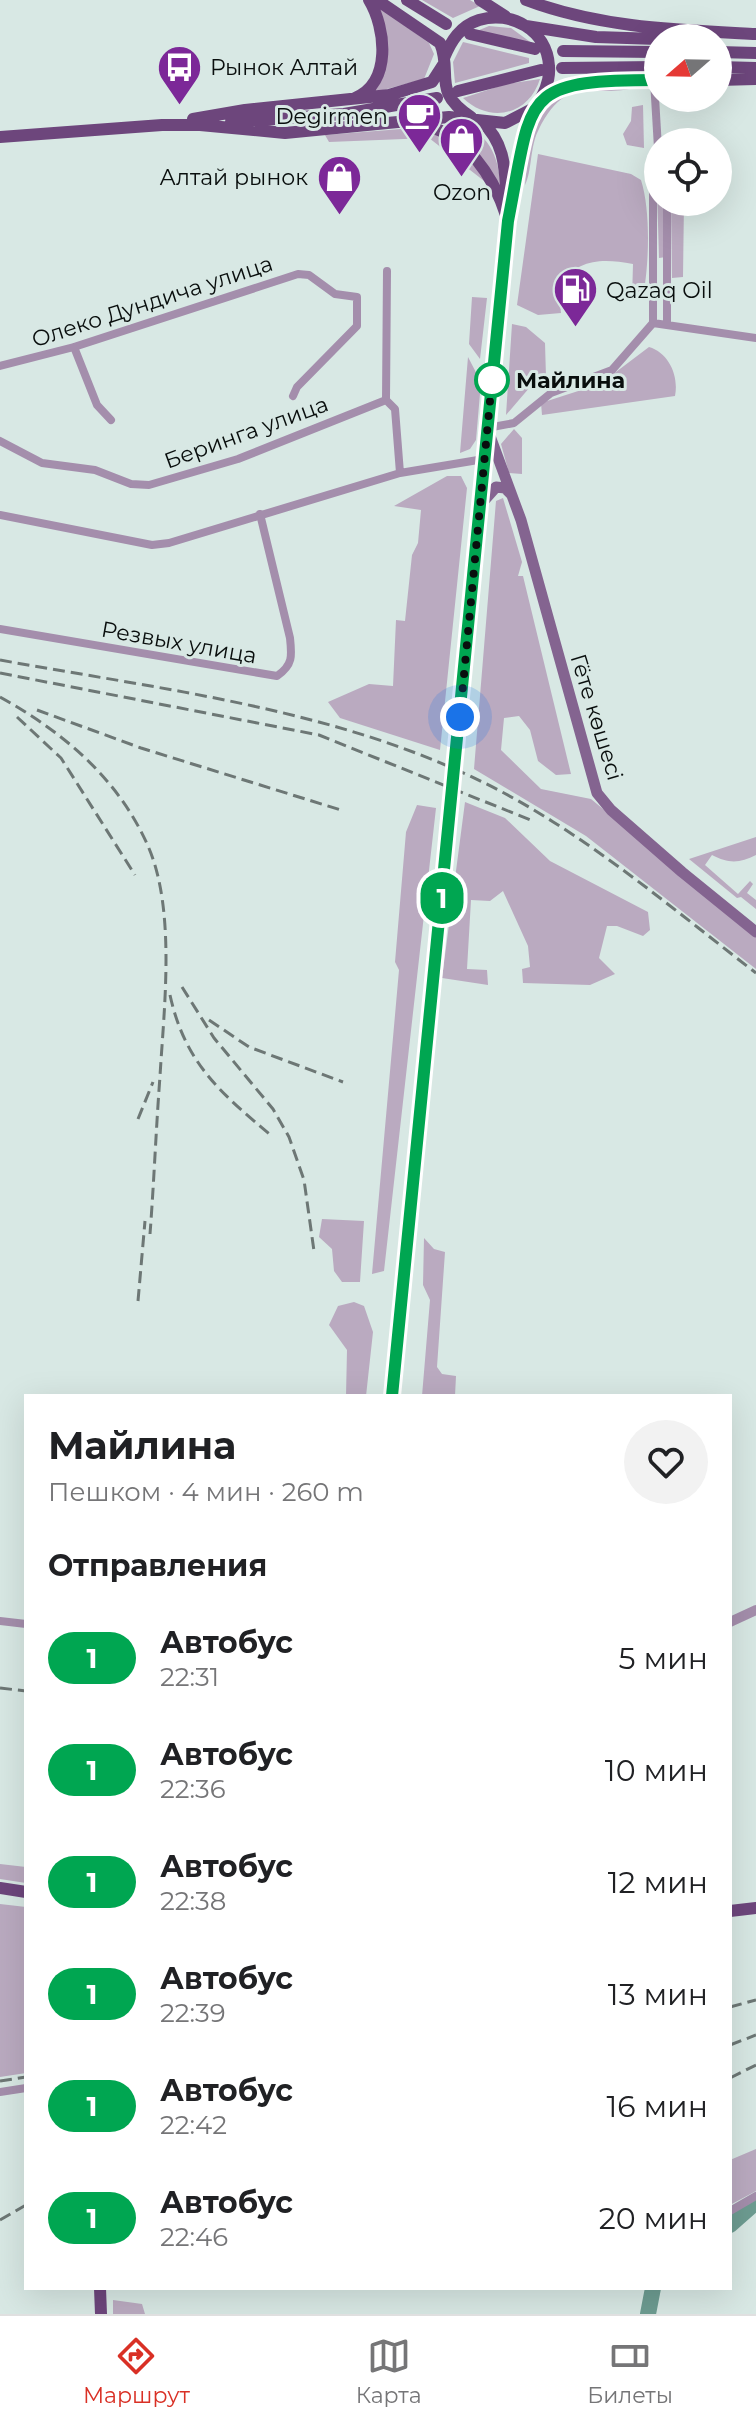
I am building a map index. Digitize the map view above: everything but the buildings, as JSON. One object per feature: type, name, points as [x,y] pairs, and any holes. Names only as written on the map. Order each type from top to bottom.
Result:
[{"type":"main road","points":[[352,100],[364,94],[373,84],[381,61],[381,30],[369,0]]},
{"type":"main road","points":[[377,0],[436,38],[442,47],[446,88],[454,103],[496,138],[504,161],[508,221]]},
{"type":"main road","points":[[407,0],[446,24]]},
{"type":"main road","points":[[480,0],[526,25],[596,37],[644,39]]},
{"type":"main road","points":[[526,0],[583,17],[625,25],[756,36]]},
{"type":"main road","points":[[162,125],[245,110],[352,100],[419,88],[432,82],[453,39],[472,22],[508,17]]},
{"type":"main road","points":[[392,1394],[508,221],[523,141],[548,80],[549,64],[545,49],[526,25]]},
{"type":"main road","points":[[470,34],[535,49]]},
{"type":"main road","points":[[732,38],[756,36]]},
{"type":"main road","points":[[563,51],[644,52]]},
{"type":"main road","points":[[732,52],[756,53]]},
{"type":"main road","points":[[562,68],[644,67]]},
{"type":"main road","points":[[732,67],[756,68]]},
{"type":"main road","points":[[458,91],[541,70]]},
{"type":"main road","points":[[732,80],[756,79]]},
{"type":"main road","points":[[200,125],[285,133],[478,120],[505,123],[526,115],[572,83],[644,80]]},
{"type":"main road","points":[[0,137],[344,114],[437,98]]},
{"type":"main road","points":[[414,123],[450,138],[481,165],[499,192],[508,221]]},
{"type":"main road","name":"Гёте көшесі","points":[[487,428],[513,496],[597,793],[611,810],[756,932]]},
{"type":"main road","points":[[480,506],[496,487],[505,488],[513,496]]},
{"type":"main road","points":[[0,1888],[24,1892]]},
{"type":"main road","points":[[732,1911],[756,1908]]},
{"type":"main road","points":[[100,2290],[101,2314]]},
{"type":"street","points":[[487,428],[514,423],[551,393],[612,370],[653,323],[653,216]]},
{"type":"street","points":[[667,216],[667,324]]},
{"type":"street","points":[[387,271],[386,400],[395,409],[400,473]]},
{"type":"street","name":"Олеко Дундича улица","points":[[0,366],[74,347],[298,274],[309,275],[335,294],[357,297],[355,332],[297,387],[293,396]]},
{"type":"street","points":[[653,323],[756,338]]},
{"type":"street","points":[[74,347],[97,405],[111,420]]},
{"type":"street","name":"Беринга улица","points":[[0,441],[42,463],[95,470],[131,484],[149,485],[238,459],[386,400]]},
{"type":"street","points":[[0,515],[152,545],[169,543],[400,473],[484,459]]},
{"type":"street","name":"Резвых улица","points":[[0,629],[277,676],[287,669],[292,659],[290,638],[260,514]]},
{"type":"street","points":[[732,1621],[756,1610]]},
{"type":"street","points":[[0,1621],[24,1624]]},
{"type":"street","points":[[0,2092],[24,2088]]},
{"type":"street","points":[[732,2210],[756,2196]]},
{"type":"shaded area","points":[[422,0],[470,0],[480,6],[453,18]]},
{"type":"shaded area","points":[[378,6],[429,43],[434,54],[424,79],[372,93],[378,85]]},
{"type":"shaded area","points":[[489,26],[511,28],[533,44],[477,31]]},
{"type":"shaded area","points":[[463,42],[529,58],[529,63],[455,83],[453,62]]},
{"type":"shaded area","points":[[540,79],[527,101],[508,112],[485,111],[463,98],[506,84]]},
{"type":"shaded area","points":[[586,84],[638,87],[582,91],[559,101],[538,131],[525,185],[529,150],[537,121],[554,100]]},
{"type":"shaded area","points":[[643,105],[644,148],[627,145],[623,134],[631,121],[632,107]]},
{"type":"shaded area","points":[[453,125],[475,132],[490,146],[498,166],[501,189],[441,127]]},
{"type":"shaded area","points":[[414,128],[435,135],[456,148],[488,184],[429,138],[329,142],[325,135]]},
{"type":"shaded area","points":[[538,154],[631,174],[641,180],[648,238],[643,297],[632,299],[633,264],[601,261],[574,270],[558,285],[561,313],[538,315],[517,305]]},
{"type":"shaded area","points":[[658,216],[665,216],[666,257],[659,258]]},
{"type":"shaded area","points":[[671,216],[684,216],[683,277],[672,278]]},
{"type":"shaded area","points":[[472,297],[487,298],[480,359],[469,344]]},
{"type":"shaded area","points":[[512,324],[526,327],[545,343],[546,377],[536,380],[506,415]]},
{"type":"shaded area","points":[[649,347],[662,354],[671,366],[675,396],[542,415],[541,403],[600,384]]},
{"type":"shaded area","points":[[468,357],[481,382],[476,440],[470,449],[460,453]]},
{"type":"shaded area","points":[[514,429],[522,438],[522,474],[509,473],[501,444]]},
{"type":"shaded area","points":[[447,476],[461,476],[467,488],[440,750],[340,718],[328,702],[369,684],[393,686],[396,620],[405,621],[412,555],[418,543],[421,510],[394,506]]},
{"type":"shaded area","points":[[503,498],[522,562],[518,576],[523,576],[571,774],[556,775],[538,761],[530,730],[519,716],[504,718],[501,750],[541,789],[591,799],[756,936],[756,969],[586,836],[474,769],[496,501]]},
{"type":"shaded area","points":[[465,802],[505,818],[550,861],[648,912],[650,930],[643,936],[617,926],[607,926],[599,958],[615,974],[590,985],[523,983],[522,969],[530,967],[528,946],[503,891],[490,901],[471,900],[467,969],[487,970],[488,985],[442,978]]},
{"type":"shaded area","points":[[417,805],[436,808],[384,1271],[372,1274],[399,970],[395,962],[406,832]]},
{"type":"shaded area","points":[[756,837],[756,855],[734,861],[712,855],[705,865],[738,894],[750,881],[753,884],[747,893],[756,900],[756,909],[741,897],[737,898],[689,859]]},
{"type":"shaded area","points":[[322,1219],[364,1221],[360,1282],[342,1282],[334,1271],[332,1249],[319,1237]]},
{"type":"shaded area","points":[[424,1238],[434,1249],[445,1252],[437,1367],[442,1374],[456,1376],[455,1394],[422,1394],[430,1300],[423,1285]]},
{"type":"shaded area","points":[[354,1302],[364,1306],[373,1332],[366,1394],[346,1394],[347,1350],[329,1325],[338,1306]]},
{"type":"shaded area","points":[[0,1864],[24,1867],[24,1883],[0,1879]]},
{"type":"shaded area","points":[[0,1904],[24,1907],[24,2073],[0,2077]]},
{"type":"shaded area","points":[[756,2149],[756,2191],[732,2204],[732,2159]]},
{"type":"shaded area","points":[[113,2300],[142,2304],[145,2314],[113,2314]]},
{"type":"waterway","points":[[732,2223],[756,2202]]},
{"type":"waterway","points":[[648,2314],[653,2290]]},
{"type":"railway","points":[[0,660],[258,707],[384,742],[445,765],[504,793],[570,833],[756,973]]},
{"type":"railway","points":[[0,673],[319,735],[533,821]]},
{"type":"railway","points":[[0,697],[45,725],[105,778],[136,822],[157,871],[166,960],[150,1234]]},
{"type":"railway","points":[[37,710],[141,748],[344,811]]},
{"type":"railway","points":[[17,717],[61,758],[135,875]]},
{"type":"railway","points":[[182,987],[214,1038],[273,1109],[289,1137],[304,1180],[314,1251]]},
{"type":"railway","points":[[170,995],[185,1040],[208,1076],[273,1137]]},
{"type":"railway","points":[[209,1020],[249,1047],[343,1082]]},
{"type":"railway","points":[[138,1119],[153,1082]]},
{"type":"railway","points":[[138,1301],[145,1221]]},
{"type":"railway","points":[[0,1688],[24,1691]]},
{"type":"railway","points":[[732,2006],[756,2000]]},
{"type":"railway","points":[[732,2044],[756,2035]]},
{"type":"railway","points":[[732,2077],[756,2065]]},
{"type":"railway","points":[[0,2081],[24,2077]]},
{"type":"railway","points":[[0,2220],[24,2206]]},
{"type":"bus line","name":"1","points":[[392,1394],[508,221],[523,141],[526,127],[540,101],[557,88],[572,83],[604,80],[644,80]]},
{"type":"place","name":"Рынoк Алтай","points":[[179,106]]},
{"type":"place","name":"Degirmen","points":[[419,155]]},
{"type":"place","name":"Ozon","points":[[462,178]]},
{"type":"place","name":"Алтай рынок","points":[[339,216]]},
{"type":"place","name":"Qazaq Oil","points":[[575,329]]},
{"type":"place","name":"Майлина","points":[[492,380]]},
{"type":"route","points":[[460,717],[492,380]]}]
